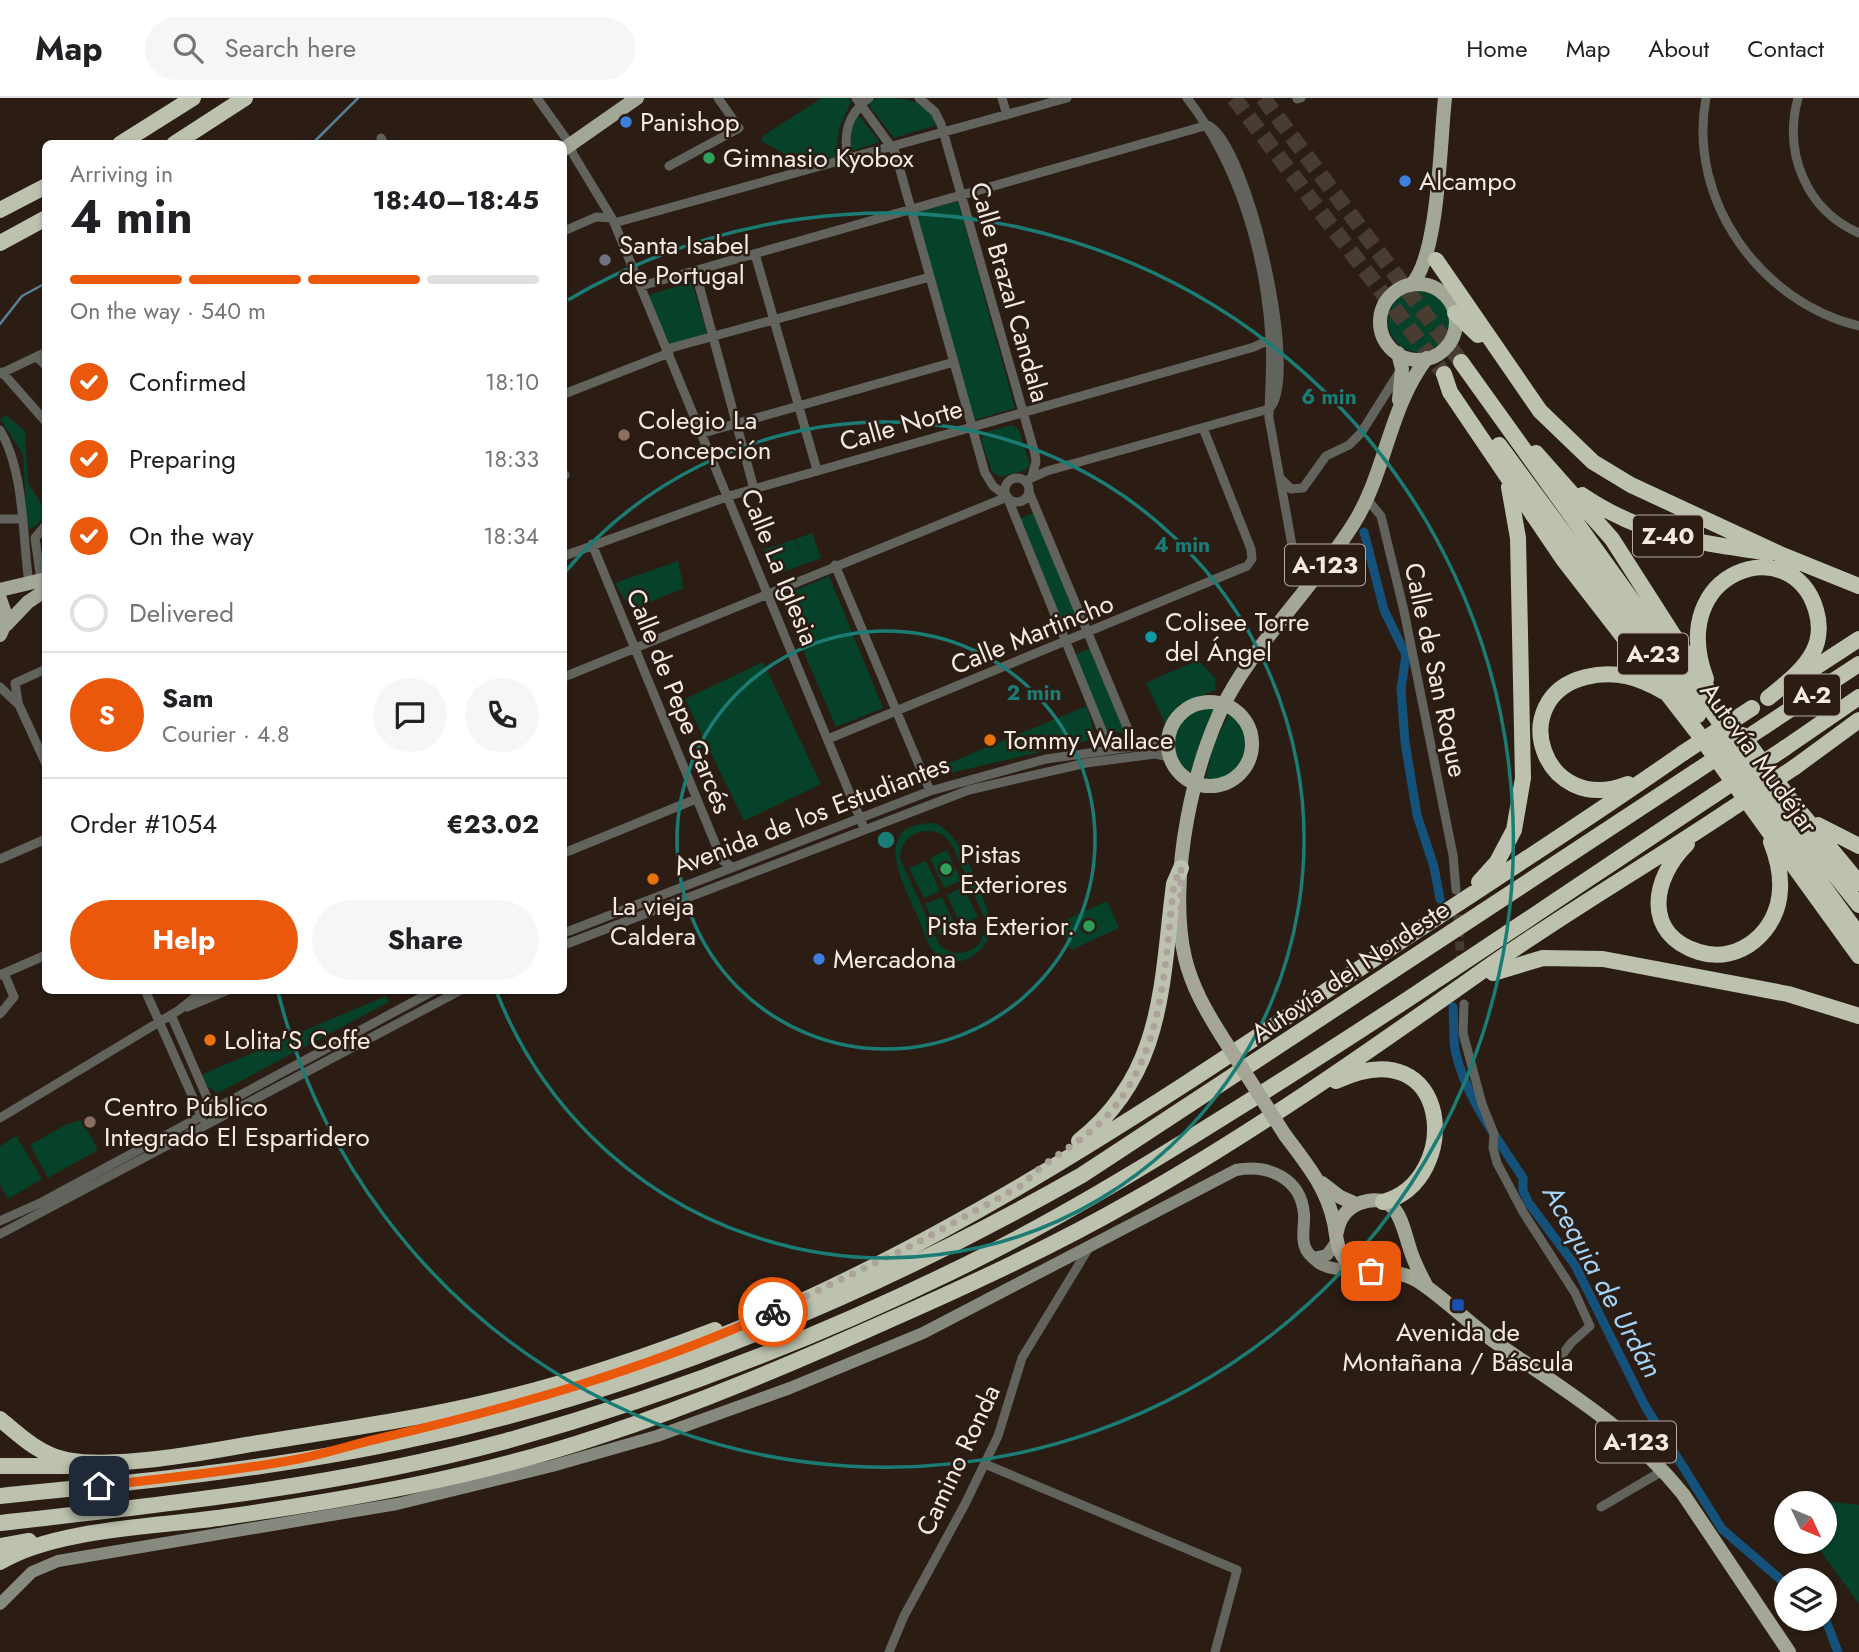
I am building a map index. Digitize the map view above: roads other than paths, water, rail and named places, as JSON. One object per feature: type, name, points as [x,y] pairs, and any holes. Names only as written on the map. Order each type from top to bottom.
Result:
[{"type":"highway","points":[[126,140],[193,98]]},
{"type":"highway","points":[[180,140],[245,98]]},
{"type":"highway","points":[[0,210],[42,188]]},
{"type":"highway","points":[[0,243],[42,220]]},
{"type":"highway","points":[[1436,260],[1502,359],[1548,421],[1601,468],[1782,555]]},
{"type":"highway","points":[[1455,313],[1502,359]]},
{"type":"highway","name":"Z-40","points":[[1461,362],[1530,446],[1566,484],[1609,512],[1646,530],[1685,541],[1782,555],[1859,586]]},
{"type":"highway","name":"Autovía Mudéjar","points":[[1461,362],[1779,805],[1859,905]]},
{"type":"highway","name":"Autovía Mudéjar","points":[[1502,468],[1450,392],[1444,374],[1859,935]]},
{"type":"highway","points":[[1502,468],[1583,587],[1670,696],[1859,956]]},
{"type":"highway","points":[[1436,918],[1473,888],[1497,862],[1514,830],[1519,814],[1523,778],[1518,538],[1512,495],[1502,468]]},
{"type":"highway","points":[[1566,484],[1625,558],[1716,700],[1792,802],[1859,883]]},
{"type":"highway","points":[[1716,700],[1702,663],[1701,614],[1710,594],[1726,577],[1755,567],[1776,570],[1796,581],[1810,596],[1818,615],[1818,642],[1814,652],[1798,673],[1768,698]]},
{"type":"highway","points":[[292,1461],[592,1382],[721,1336],[913,1245],[1024,1184],[1245,1045],[1859,639]]},
{"type":"highway","name":"Autovía del Nordeste","points":[[0,1496],[198,1475],[410,1440],[492,1420],[655,1372],[864,1289],[984,1231],[1082,1175],[1859,664]]},
{"type":"highway","points":[[1653,774],[1606,791],[1573,785],[1556,772],[1545,755],[1540,736],[1542,717],[1551,699],[1567,684],[1602,674],[1640,679],[1670,696]]},
{"type":"highway","name":"Autovía del Nordeste","points":[[0,1523],[219,1499],[314,1483],[504,1441],[705,1377],[788,1345],[951,1272],[1133,1172],[1324,1055],[1859,697]]},
{"type":"highway","points":[[0,1562],[36,1546],[92,1535],[358,1496],[487,1469],[598,1437],[689,1404],[751,1381],[863,1332],[1043,1249],[1134,1200],[1287,1105],[1795,767],[1859,720]]},
{"type":"highway","points":[[1826,746],[1859,732]]},
{"type":"highway","points":[[1792,802],[1826,831],[1859,846]]},
{"type":"highway","points":[[1723,815],[1675,856],[1664,874],[1658,892],[1659,909],[1665,925],[1676,939],[1699,952],[1723,954],[1741,950],[1763,934],[1774,916],[1780,878],[1765,827]]},
{"type":"highway","points":[[1024,1184],[1042,1165],[1101,1123],[1123,1097],[1139,1070],[1156,1022],[1174,884],[1181,868]]},
{"type":"highway","points":[[1447,997],[1514,965],[1543,958],[1583,957],[1788,994],[1859,1016]]},
{"type":"highway","points":[[1287,1105],[1302,1101],[1351,1074],[1376,1068],[1397,1071],[1425,1092],[1434,1113],[1435,1139],[1425,1165],[1406,1191],[1382,1202]]},
{"type":"highway","points":[[0,1466],[96,1463],[216,1450],[408,1419],[494,1401],[657,1352],[809,1295]]},
{"type":"highway","points":[[504,1441],[534,1443],[599,1424],[738,1379],[863,1332]]},
{"type":"highway","points":[[0,1419],[47,1454],[96,1463]]},
{"type":"highway","points":[[0,1546],[58,1536],[92,1535]]},
{"type":"main road","points":[[567,146],[636,98]]},
{"type":"main road","name":"A-123","points":[[1397,411],[1402,369],[1398,353],[1384,337],[1381,315],[1392,295],[1411,285],[1423,269],[1431,243],[1445,98]]},
{"type":"main road","name":"A-123","points":[[1356,1204],[1340,1197],[1320,1182],[1286,1135],[1197,994],[1185,956],[1181,922],[1181,868],[1195,785],[1206,743],[1224,703],[1253,657],[1337,549],[1367,499],[1397,411],[1427,358],[1440,352],[1450,342],[1455,328],[1455,313],[1446,295],[1431,243]]},
{"type":"main road","points":[[1411,285],[1427,285],[1446,295]]},
{"type":"main road","points":[[1398,353],[1415,359],[1427,358]]},
{"type":"main road","points":[[0,590],[40,583]]},
{"type":"main road","points":[[3,630],[28,602],[40,583]]},
{"type":"main road","points":[[0,599],[6,613],[3,630]]},
{"type":"main road","points":[[1206,701],[1224,703],[1234,707],[1248,724],[1252,738],[1250,758],[1238,776],[1226,783],[1195,785],[1179,772],[1170,757],[1168,738],[1176,719],[1189,707],[1206,701]]},
{"type":"main road","points":[[0,1604],[32,1572],[58,1561],[424,1498],[657,1436],[790,1388],[923,1333],[1087,1251],[1228,1173],[1256,1168],[1279,1174],[1296,1190],[1304,1213],[1304,1243],[1313,1258],[1327,1267],[1363,1270]]},
{"type":"main road","name":"A-123","points":[[1320,1182],[1345,1260],[1363,1270],[1383,1269],[1405,1274],[1428,1287],[1473,1326],[1627,1434],[1664,1470],[1789,1652]]},
{"type":"main road","points":[[1313,1258],[1327,1255],[1337,1237],[1342,1218],[1356,1204],[1382,1202]]},
{"type":"main road","name":"A-123","points":[[1382,1202],[1399,1213],[1415,1263],[1428,1287]]},
{"type":"main road","points":[[1383,1269],[1402,1254],[1407,1238]]},
{"type":"street","name":"Calle La Iglesia","points":[[537,98],[563,140]]},
{"type":"street","points":[[669,166],[739,128],[718,98]]},
{"type":"street","points":[[848,160],[845,141],[848,124],[858,102],[869,98]]},
{"type":"street","name":"Calle Brazal Candala","points":[[919,98],[937,115],[943,133],[1036,462]]},
{"type":"street","points":[[1002,98],[1007,115]]},
{"type":"street","points":[[596,217],[612,220],[816,165],[893,148],[1066,98]]},
{"type":"street","points":[[1109,748],[1007,498],[1005,487],[1011,480],[1029,479],[1047,471],[1269,409],[1277,400],[1274,338],[1256,224],[1221,135],[1208,125],[1187,98]]},
{"type":"street","points":[[1706,98],[1703,142],[1710,182],[1719,206],[1740,244],[1762,271],[1795,298],[1825,314],[1859,326]]},
{"type":"street","points":[[1798,98],[1793,140],[1800,172],[1818,203],[1841,224],[1859,233]]},
{"type":"street","points":[[858,102],[893,148],[987,478],[1007,498],[1021,502],[1029,492]]},
{"type":"street","points":[[641,286],[1208,125]]},
{"type":"street","name":"Calle La Iglesia","points":[[567,146],[612,220],[641,286],[864,828]]},
{"type":"street","points":[[567,230],[596,217],[604,205]]},
{"type":"street","points":[[755,254],[817,470]]},
{"type":"street","points":[[695,271],[754,489]]},
{"type":"street","points":[[567,393],[668,351],[713,336],[930,277]]},
{"type":"street","points":[[1274,338],[1270,353],[1269,409],[1294,555],[1307,588]]},
{"type":"street","name":"Calle Norte","points":[[567,555],[729,496],[1254,347],[1274,338]]},
{"type":"street","points":[[1254,347],[1270,353]]},
{"type":"street","points":[[42,355],[1,373],[42,418]]},
{"type":"street","points":[[703,433],[954,362]]},
{"type":"street","points":[[1281,479],[1289,489],[1303,488],[1326,456],[1349,445],[1362,433],[1402,369]]},
{"type":"street","name":"Calle Martincho","points":[[828,740],[1089,634],[1249,564],[1252,553],[1203,428]]},
{"type":"street","points":[[0,430],[8,444],[17,478],[20,519],[40,583]]},
{"type":"street","points":[[1047,471],[1036,462],[1029,479],[1029,492],[1135,746]]},
{"type":"street","points":[[567,676],[835,565],[1007,498]]},
{"type":"street","name":"Calle de San Roque","points":[[1367,499],[1381,516],[1401,599],[1453,855],[1456,890]]},
{"type":"street","points":[[0,519],[20,519]]},
{"type":"street","points":[[40,583],[34,538],[42,529]]},
{"type":"street","name":"Calle de Pepe Garcés","points":[[592,544],[722,860],[733,867]]},
{"type":"street","points":[[835,565],[930,790]]},
{"type":"street","points":[[42,670],[15,683],[19,705],[42,755]]},
{"type":"street","points":[[0,687],[19,705]]},
{"type":"street","name":"Avenida de los Estudiantes","points":[[567,932],[930,790],[1013,767],[1078,753],[1158,743],[1168,738]]},
{"type":"street","points":[[1069,766],[1078,753]]},
{"type":"street","name":"Avenida de los Estudiantes","points":[[567,944],[969,790],[1069,766],[1155,754],[1170,757]]},
{"type":"street","points":[[567,852],[696,799]]},
{"type":"street","points":[[0,859],[42,841]]},
{"type":"street","points":[[1,1010],[14,997],[2,974],[42,957]]},
{"type":"street","points":[[147,994],[206,1126]]},
{"type":"street","points":[[175,1013],[199,994]]},
{"type":"street","points":[[0,1118],[159,1021],[219,994]]},
{"type":"street","points":[[0,1221],[42,1202],[428,994]]},
{"type":"street","points":[[0,1234],[454,994]]},
{"type":"street","points":[[1464,1004],[1463,1033],[1482,1104],[1494,1134],[1493,1148],[1497,1163],[1523,1212],[1575,1293],[1590,1326],[1571,1343],[1546,1376]]},
{"type":"street","points":[[175,1013],[212,1109],[206,1126]]},
{"type":"street","name":"Camino Ronda","points":[[889,1652],[904,1616],[985,1464],[1015,1389],[1022,1358],[1087,1251]]},
{"type":"street","points":[[985,1464],[1237,1570],[1215,1652]]},
{"type":"street","points":[[1601,1507],[1664,1470]]},
{"type":"waterway","points":[[316,140],[358,98]]},
{"type":"waterway","points":[[0,324],[22,296],[42,285]]},
{"type":"waterway","name":"Acequia de Urdán","points":[[1364,532],[1384,610],[1406,655],[1401,689],[1405,742],[1417,815],[1434,867],[1440,899]]},
{"type":"waterway","name":"Acequia de Urdán","points":[[1453,1007],[1455,1050],[1466,1085],[1523,1178],[1523,1190],[1528,1202],[1575,1265],[1645,1406],[1722,1529],[1774,1574]]},
{"type":"waterway","name":"Acequia de Urdán","points":[[1830,1631],[1838,1652]]},
{"type":"tunnel","points":[[1234,98],[1444,374]]},
{"type":"tunnel","points":[[1263,98],[1461,362]]},
{"type":"tunnel","points":[[1457,901],[1461,964]]},
{"type":"place","name":"Panishop","points":[[626,122]]},
{"type":"place","name":"Gimnasio Kyobox","points":[[709,158]]},
{"type":"place","name":"Alcampo","points":[[1405,181]]},
{"type":"place","name":"Santa Isabel de Portugal","points":[[605,260]]},
{"type":"place","name":"Colegio La Concepción","points":[[624,435]]},
{"type":"place","name":"Colisee Torre del Ángel","points":[[1151,637]]},
{"type":"place","name":"Tommy Wallace","points":[[990,740]]},
{"type":"place","name":"Pistas Exteriores","points":[[946,869]]},
{"type":"place","name":"La vieja Caldera","points":[[653,879]]},
{"type":"place","name":"Pista Exterior.","points":[[1089,926]]},
{"type":"place","name":"Mercadona","points":[[819,959]]},
{"type":"place","name":"Lolita'S Coffe","points":[[210,1040]]},
{"type":"place","name":"Centro Público Integrado El Espartidero","points":[[90,1122]]},
{"type":"place","name":"Avenida de Montañana / Báscula","points":[[1458,1305]]}]
